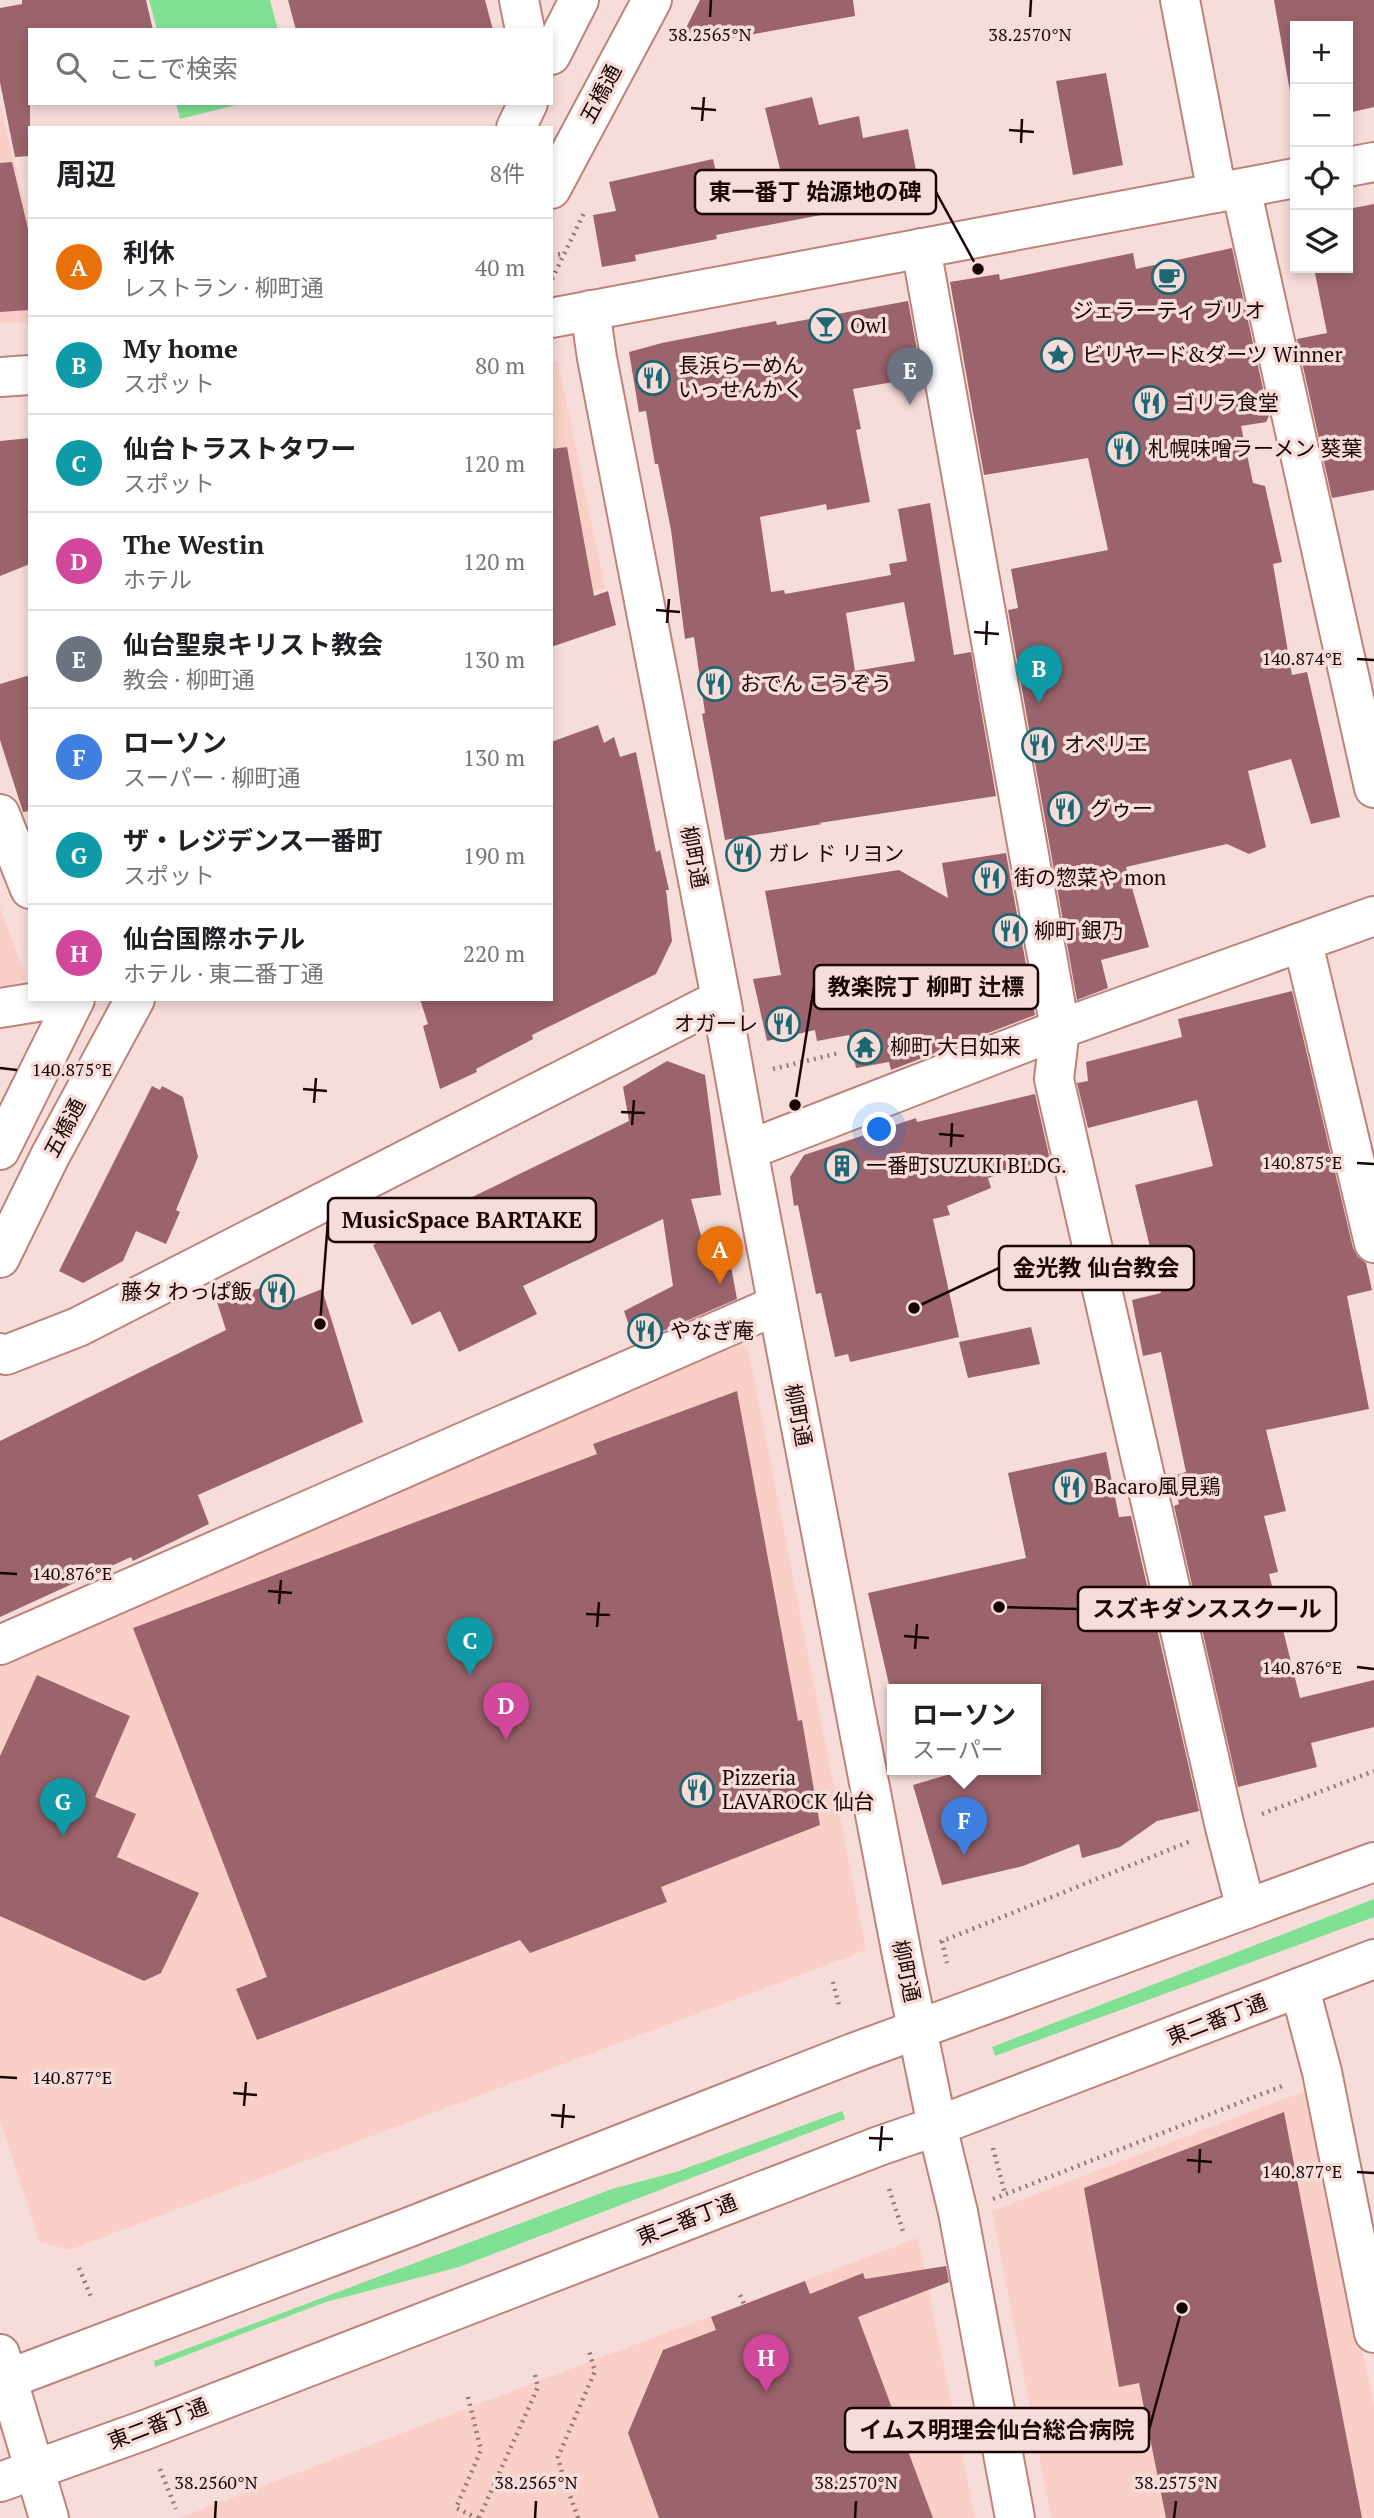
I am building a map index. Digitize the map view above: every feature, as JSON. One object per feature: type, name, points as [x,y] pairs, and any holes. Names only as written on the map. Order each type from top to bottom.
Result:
[{"type":"main road","points":[[519,0],[525,28]]},
{"type":"main road","points":[[553,51],[579,0]]},
{"type":"main road","name":"五橋通","points":[[553,185],[652,0]]},
{"type":"main road","points":[[1180,0],[1229,190],[1374,788]]},
{"type":"main road","points":[[517,126],[527,105]]},
{"type":"main road","points":[[1353,166],[1374,162]]},
{"type":"main road","points":[[553,318],[1290,179]]},
{"type":"main road","points":[[921,248],[1060,1030],[1054,1080],[1222,1814],[1247,1909]]},
{"type":"main road","name":"柳町通","points":[[590,310],[897,1929],[937,2126],[958,2213],[1015,2518]]},
{"type":"main road","points":[[0,377],[28,375]]},
{"type":"main road","points":[[0,814],[28,884]]},
{"type":"main road","points":[[748,1150],[1060,1030],[1374,916]]},
{"type":"main road","points":[[1303,943],[1374,1244]]},
{"type":"main road","points":[[0,1353],[6,1355],[78,1327],[721,999]]},
{"type":"main road","points":[[0,1008],[44,1001]]},
{"type":"main road","points":[[0,1150],[74,1001]]},
{"type":"main road","name":"五橋通","points":[[0,1258],[50,1156],[134,1001]]},
{"type":"main road","points":[[0,1644],[777,1305]]},
{"type":"main road","points":[[49,2518],[3,2372],[407,2228],[853,2053],[1374,1861]]},
{"type":"main road","name":"東二番丁通","points":[[0,2482],[170,2420],[879,2146],[1374,1959]]},
{"type":"main road","points":[[1300,1989],[1322,2072],[1374,2333]]},
{"type":"path","points":[[553,255],[564,254]]},
{"type":"path","points":[[772,1069],[839,1053]]},
{"type":"path","points":[[1257,1816],[1374,1771]]},
{"type":"path","points":[[934,1944],[1196,1839]]},
{"type":"path","points":[[942,1941],[947,1963]]},
{"type":"path","points":[[833,1982],[840,2009]]},
{"type":"path","points":[[987,2201],[1293,2082]]},
{"type":"path","points":[[993,2148],[1005,2194]]},
{"type":"path","points":[[889,2189],[904,2234]]},
{"type":"path","points":[[79,2268],[90,2297]]},
{"type":"path","points":[[740,2295],[744,2304]]},
{"type":"path","points":[[579,2518],[558,2457],[595,2371],[589,2351]]},
{"type":"path","points":[[468,2397],[481,2450],[456,2508],[478,2518],[538,2387],[534,2371]]},
{"type":"path","points":[[160,2469],[176,2509]]},
{"type":"shaded area","points":[[0,105],[28,218],[28,322],[0,323]]},
{"type":"shaded area","points":[[558,361],[605,588],[553,605],[553,362]]},
{"type":"shaded area","points":[[0,907],[26,978],[0,991]]},
{"type":"shaded area","points":[[734,1335],[749,1352],[866,1950],[69,2250],[40,2242],[0,2121],[0,1658]]},
{"type":"shaded area","points":[[1307,2090],[1374,2405],[1374,2518],[1051,2518],[992,2211]]},
{"type":"shaded area","points":[[918,2238],[975,2518],[179,2518],[594,2360]]},
{"type":"green space","points":[[149,0],[270,0],[277,28],[156,28]]},
{"type":"green space","points":[[176,105],[236,105],[180,119]]},
{"type":"green space","points":[[1374,1899],[1374,1917],[995,2056],[992,2047]]},
{"type":"green space","points":[[842,2111],[845,2119],[459,2267],[326,2302],[155,2367],[154,2361],[612,2189],[676,2172]]},
{"type":"building","points":[[22,0],[146,0],[153,28],[28,28],[28,156],[15,157],[0,82],[0,8],[22,4]]},
{"type":"building","points":[[288,0],[485,0],[492,28],[295,28]]},
{"type":"building","points":[[700,0],[853,0],[855,16],[709,42],[685,30]]},
{"type":"building","points":[[1274,0],[1374,0],[1374,107],[1353,112],[1353,21],[1290,21],[1290,91]]},
{"type":"building","points":[[1106,73],[1123,165],[1073,175],[1056,81]]},
{"type":"building","points":[[812,97],[819,125],[859,116],[863,138],[908,129],[921,196],[716,235],[717,239],[635,255],[636,261],[602,267],[593,215],[616,211],[609,182],[713,159],[719,185],[781,173],[765,108]]},
{"type":"building","points":[[12,162],[28,229],[28,310],[0,312],[0,163]]},
{"type":"building","points":[[1374,204],[1374,490],[1332,498],[1297,339],[1327,333],[1315,273],[1353,273],[1353,208]]},
{"type":"building","points":[[1232,248],[1269,416],[1266,422],[1241,426],[1253,483],[1265,486],[1282,562],[1273,564],[1292,675],[1307,672],[1340,817],[1311,824],[1291,759],[1248,771],[1266,847],[1249,854],[1227,844],[1126,867],[1149,947],[1101,960],[1108,988],[1077,1000],[1008,610],[1018,608],[1011,569],[1108,550],[1088,458],[984,475],[950,282],[999,274],[1000,280],[1133,253],[1136,269]]},
{"type":"building","points":[[908,301],[922,377],[853,389],[861,429],[856,430],[870,502],[827,510],[826,504],[760,517],[771,592],[784,590],[785,594],[891,575],[889,564],[907,561],[898,509],[930,503],[954,655],[971,652],[996,796],[725,840],[702,714],[705,713],[694,637],[685,639],[671,530],[646,411],[639,412],[629,352],[776,321],[777,325]],"holes":[[[904,602],[915,661],[855,671],[846,613]]]},
{"type":"building","points":[[28,438],[28,565],[0,576],[0,441]]},
{"type":"building","points":[[567,447],[594,596],[608,591],[616,625],[553,646],[553,449]]},
{"type":"building","points":[[28,676],[28,811],[23,812],[0,740],[0,684]]},
{"type":"building","points":[[598,725],[604,743],[614,737],[620,757],[636,752],[656,852],[660,850],[669,890],[666,890],[672,941],[656,974],[532,1035],[533,1039],[476,1069],[477,1072],[440,1089],[423,1026],[428,1024],[421,1001],[553,1001],[553,741]]},
{"type":"building","points":[[1006,853],[1035,1015],[891,1070],[889,1062],[856,1068],[849,1035],[817,1041],[815,1030],[767,1041],[753,979],[781,975],[765,891],[899,870],[948,898],[942,863]]},
{"type":"building","points":[[1292,991],[1353,1248],[1358,1257],[1366,1263],[1372,1290],[1347,1296],[1369,1409],[1266,1430],[1286,1511],[1264,1516],[1278,1572],[1269,1574],[1300,1698],[1374,1680],[1374,1727],[1311,1743],[1317,1767],[1238,1787],[1174,1506],[1179,1504],[1173,1476],[1186,1472],[1161,1352],[1143,1356],[1132,1300],[1161,1293],[1135,1185],[1213,1166],[1197,1100],[1088,1128],[1077,1083],[1088,1081],[1086,1062],[1182,1037],[1178,1019]]},
{"type":"building","points":[[667,1061],[705,1075],[721,1195],[691,1199],[709,1265],[730,1261],[737,1299],[635,1343],[624,1311],[673,1286],[663,1219],[523,1286],[537,1314],[459,1352],[440,1311],[412,1325],[373,1245],[629,1121],[623,1087]]},
{"type":"building","points":[[152,1086],[160,1090],[162,1086],[183,1097],[198,1157],[176,1210],[180,1212],[166,1244],[136,1231],[123,1261],[83,1283],[59,1271]]},
{"type":"building","points":[[1035,1094],[1050,1160],[988,1178],[991,1188],[947,1206],[950,1215],[933,1219],[959,1337],[850,1362],[848,1354],[835,1357],[821,1293],[816,1294],[798,1205],[794,1206],[790,1177],[804,1155],[916,1118],[917,1122]]},
{"type":"building","points":[[285,1280],[292,1301],[322,1289],[363,1422],[198,1495],[209,1524],[133,1561],[131,1557],[0,1617],[0,1441],[226,1330],[217,1302]]},
{"type":"building","points":[[1031,1327],[1040,1364],[968,1378],[959,1342]]},
{"type":"building","points":[[737,1391],[820,1825],[661,1887],[667,1902],[530,1953],[520,1940],[257,2040],[236,1989],[267,1977],[133,1628],[597,1454],[593,1444]]},
{"type":"building","points":[[1106,1452],[1119,1517],[1131,1516],[1199,1811],[1157,1821],[1120,1847],[1082,1858],[1079,1844],[1023,1866],[942,1885],[913,1785],[947,1775],[1041,1775],[1041,1684],[889,1684],[868,1593],[1026,1558],[1008,1473]]},
{"type":"building","points":[[37,1675],[130,1716],[95,1797],[136,1814],[117,1857],[199,1893],[161,1973],[144,1981],[0,1916],[0,1756]]},
{"type":"building","points":[[1284,2112],[1362,2518],[1166,2518],[1139,2383],[1119,2387],[1084,2188]]},
{"type":"building","points":[[946,2266],[949,2282],[858,2317],[933,2518],[659,2518],[628,2433],[663,2350],[716,2330],[711,2317],[805,2281],[810,2294],[863,2273],[865,2279]]},
{"type":"place","name":"東一番丁 始源地の碑","points":[[978,269]]},
{"type":"place","name":"ジェラーティ ブリオ","points":[[1169,277]]},
{"type":"place","name":"Owl","points":[[826,326]]},
{"type":"place","name":"ビリヤード&ダーツ Winner","points":[[1058,355]]},
{"type":"place","name":"長浜らーめん いっせんかく","points":[[653,378]]},
{"type":"place","name":"ゴリラ食堂","points":[[1150,403]]},
{"type":"place","name":"仙台聖泉キリスト教会","points":[[910,405]]},
{"type":"place","name":"札幌味噌ラーメン 葵葉","points":[[1123,449]]},
{"type":"place","name":"おでん こうぞう","points":[[715,684]]},
{"type":"place","name":"My home","points":[[1039,703]]},
{"type":"place","name":"オペリエ","points":[[1039,745]]},
{"type":"place","name":"グゥー","points":[[1065,809]]},
{"type":"place","name":"ガレ ド リヨン","points":[[743,854]]},
{"type":"place","name":"街の惣菜や mon","points":[[990,878]]},
{"type":"place","name":"柳町 銀乃","points":[[1010,931]]},
{"type":"place","name":"オガーレ","points":[[783,1024]]},
{"type":"place","name":"柳町 大日如来","points":[[865,1047]]},
{"type":"place","name":"教楽院丁 柳町 辻標","points":[[795,1105]]},
{"type":"place","name":"一番町SUZUKI BLDG.","points":[[842,1166]]},
{"type":"place","name":"利休","points":[[720,1284]]},
{"type":"place","name":"藤タ わっぱ飯","points":[[277,1292]]},
{"type":"place","name":"金光教 仙台教会","points":[[914,1308]]},
{"type":"place","name":"MusicSpace BARTAKE","points":[[320,1324]]},
{"type":"place","name":"やなぎ庵","points":[[645,1331]]},
{"type":"place","name":"Bacaro風見鶏","points":[[1070,1487]]},
{"type":"place","name":"スズキダンススクール","points":[[999,1607]]},
{"type":"place","name":"仙台トラストタワー","points":[[470,1675]]},
{"type":"place","name":"The Westin","points":[[506,1740]]},
{"type":"place","name":"Pizzeria LAVAROCK 仙台","points":[[697,1790]]},
{"type":"place","name":"ザ・レジデンス一番町","points":[[63,1836]]},
{"type":"place","name":"ローソン","points":[[964,1855]]},
{"type":"place","name":"イムス明理会仙台総合病院","points":[[1182,2308]]},
{"type":"place","name":"仙台国際ホテル","points":[[766,2392]]}]
